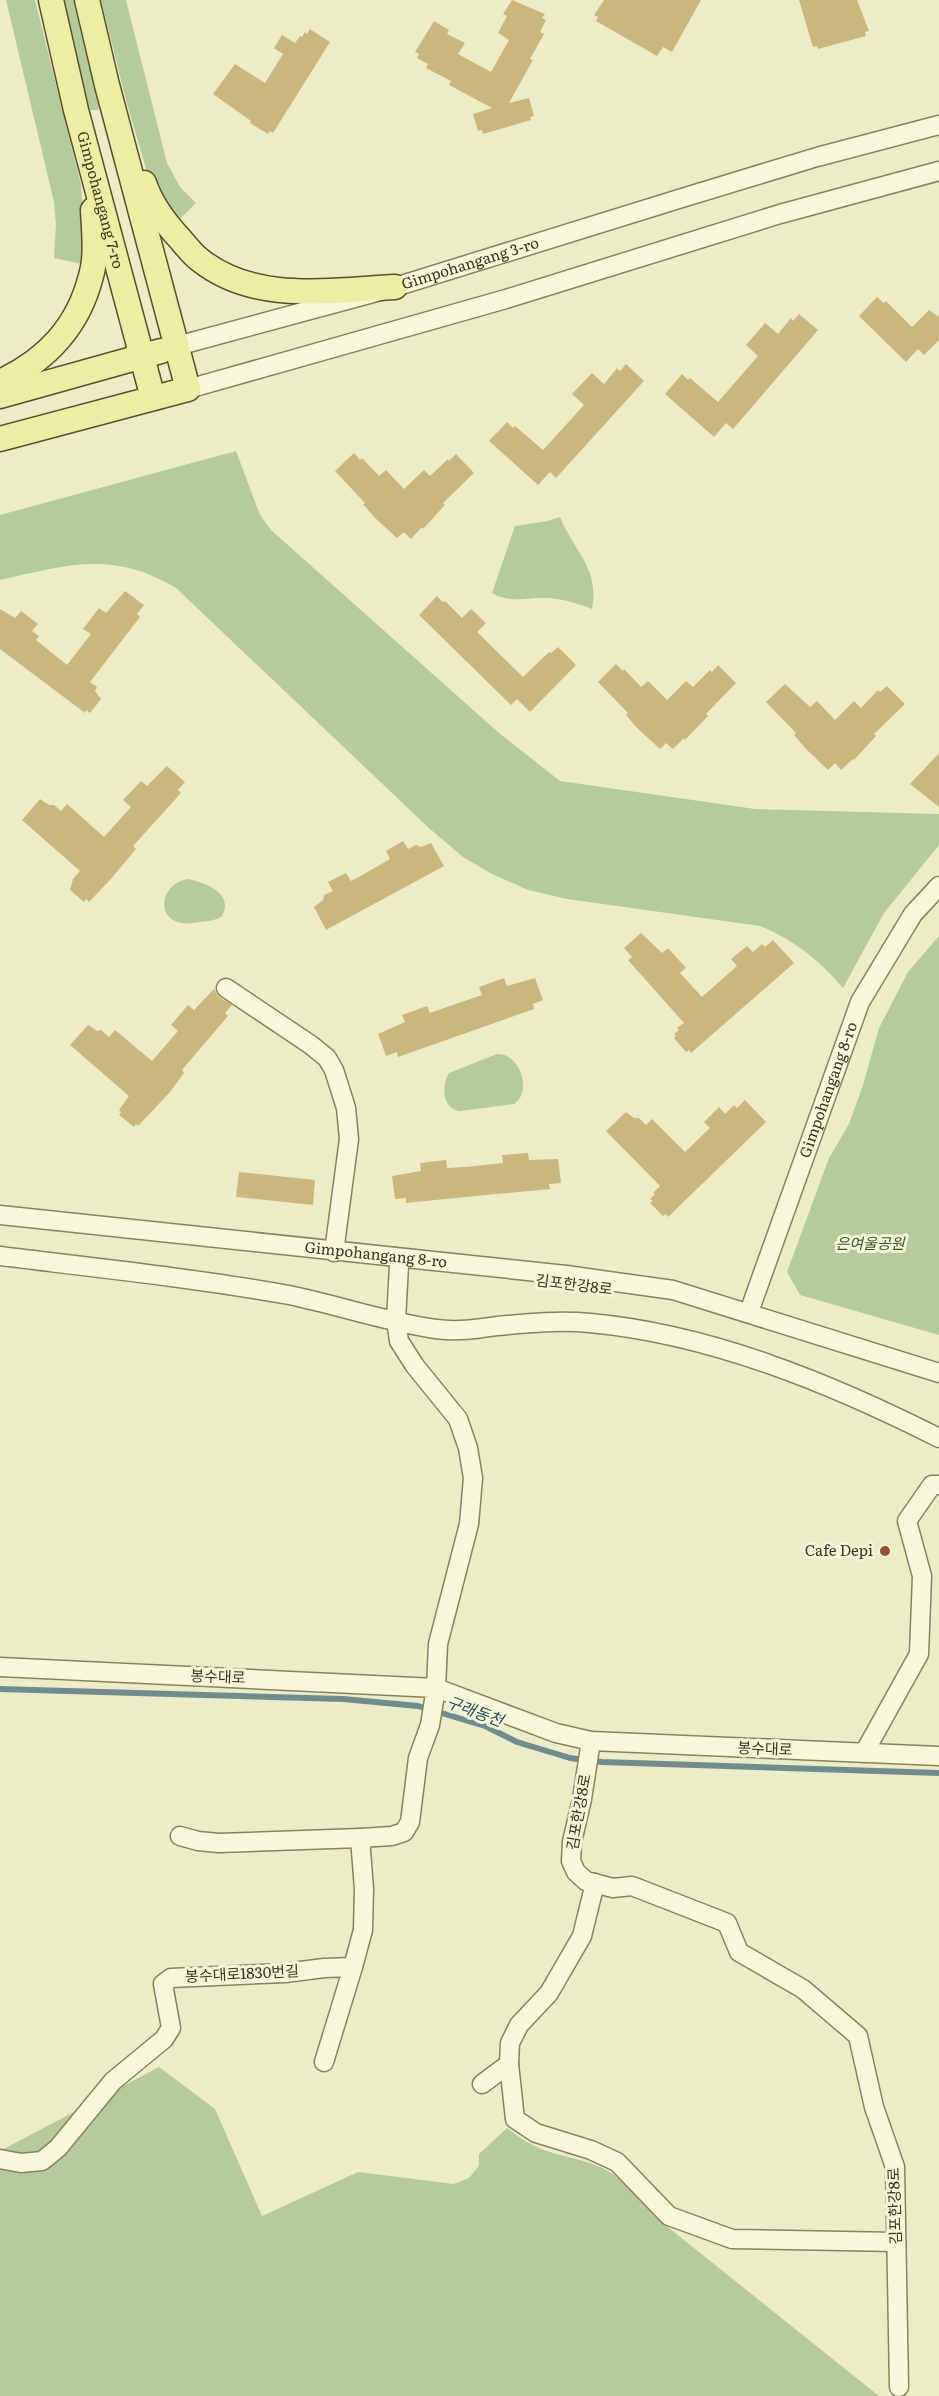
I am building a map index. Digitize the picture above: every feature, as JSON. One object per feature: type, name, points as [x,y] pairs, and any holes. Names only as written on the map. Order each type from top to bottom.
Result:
[{"type":"main road","name":"Gimpohangang 7-ro","points":[[51,0],[76,110],[160,351],[188,389]]},
{"type":"main road","name":"Gimpohangang 7-ro","points":[[87,0],[107,85],[160,351],[153,398]]},
{"type":"main road","points":[[107,85],[147,193],[170,228],[200,260],[232,279],[267,289],[293,292],[395,287]]},
{"type":"main road","points":[[0,382],[22,372],[54,348],[76,315],[92,275],[94,231],[92,198],[76,110]]},
{"type":"main road","name":"Gimpohangang 3-ro","points":[[0,396],[160,351]]},
{"type":"main road","points":[[0,439],[188,389]]},
{"type":"street","name":"Gimpohangang 3-ro","points":[[160,351],[395,287],[682,198],[939,125]]},
{"type":"street","points":[[188,389],[506,299],[780,214],[939,171]]},
{"type":"street","name":"Gimpohangang 8-ro","points":[[749,1312],[860,1002],[913,915],[939,886]]},
{"type":"street","points":[[226,988],[327,1058],[334,1070],[346,1108],[349,1139],[334,1252]]},
{"type":"street","name":"Gimpohangang 8-ro","points":[[0,1215],[334,1252],[495,1267],[673,1290],[939,1373]]},
{"type":"street","name":"김포한강8로","points":[[334,1252],[399,1265],[674,1298],[749,1312]]},
{"type":"street","points":[[0,1256],[222,1284],[327,1303],[396,1321],[458,1331],[537,1323],[589,1323],[672,1334],[796,1376],[939,1438]]},
{"type":"street","points":[[180,1836],[219,1843],[360,1838],[392,1836],[405,1832],[410,1822],[417,1758],[430,1725],[436,1688],[438,1644],[469,1524],[473,1479],[468,1448],[458,1419],[415,1366],[399,1341],[396,1321],[399,1265]]},
{"type":"street","points":[[864,1753],[919,1654],[922,1576],[907,1521],[932,1485],[939,1485]]},
{"type":"street","name":"봉수대로","points":[[0,1667],[436,1688]]},
{"type":"street","points":[[436,1688],[556,1733],[588,1754]]},
{"type":"street","name":"봉수대로","points":[[588,1754],[864,1753],[939,1756]]},
{"type":"street","name":"김포한강8로","points":[[588,1754],[572,1842],[571,1861],[576,1872],[586,1881],[613,1888],[632,1886],[727,1923],[739,1952],[803,1989],[858,2036],[874,2107],[895,2167],[899,2387]]},
{"type":"street","points":[[324,2062],[363,1930],[364,1889],[360,1838]]},
{"type":"street","points":[[595,1884],[582,1936],[549,1993],[519,2025],[510,2043],[509,2064],[515,2119],[536,2133],[591,2150],[617,2162],[669,2216],[732,2239],[896,2242]]},
{"type":"street","name":"봉수대로1830번길","points":[[0,2159],[21,2163],[42,2161],[58,2148],[114,2081],[164,2039],[171,2028],[163,1984],[171,1978],[285,1973],[353,1967]]},
{"type":"street","points":[[482,2084],[509,2064]]},
{"type":"green space","points":[[6,0],[35,0],[81,185],[84,236],[82,264],[54,258],[56,224],[54,202]]},
{"type":"green space","points":[[62,0],[73,0],[98,110],[90,110]]},
{"type":"green space","points":[[101,0],[126,0],[167,163],[180,187],[196,203],[178,221],[151,185],[127,104]]},
{"type":"green space","points":[[236,451],[260,515],[271,530],[499,733],[560,781],[755,809],[939,814],[939,845],[884,913],[843,988],[825,968],[805,952],[760,926],[567,899],[528,890],[492,874],[463,857],[430,829],[176,588],[153,576],[110,565],[89,564],[0,580],[0,515]]},
{"type":"green space","points":[[560,517],[589,571],[592,582],[592,609],[559,599],[512,599],[492,593],[515,526]]},
{"type":"green space","points":[[188,879],[203,883],[222,896],[225,908],[222,916],[217,919],[186,923],[172,920],[164,907],[167,893],[172,886]]},
{"type":"green space","name":"은여울공원","points":[[939,936],[939,1335],[800,1295],[787,1272],[829,1158],[849,1124],[879,1028],[908,972]]},
{"type":"green space","points":[[497,1054],[505,1055],[517,1066],[523,1083],[520,1098],[514,1104],[460,1111],[450,1106],[446,1102],[444,1090],[449,1073]]},
{"type":"green space","points":[[159,2067],[215,2109],[262,2216],[358,2172],[454,2184],[469,2178],[479,2166],[479,2154],[507,2128],[536,2147],[593,2164],[615,2175],[633,2191],[654,2216],[879,2396],[0,2396],[0,2151]]},
{"type":"building","points":[[512,0],[545,14],[542,18],[546,20],[540,32],[544,34],[530,59],[533,60],[509,103],[529,98],[534,116],[530,117],[531,120],[483,134],[482,130],[478,131],[473,114],[492,108],[449,85],[451,81],[426,68],[428,64],[417,58],[419,54],[415,52],[434,21],[449,30],[447,34],[465,43],[458,54],[491,72],[509,40],[498,33],[507,16],[503,14]]},
{"type":"building","points":[[604,0],[701,0],[672,52],[663,47],[657,56],[596,21],[598,17],[594,15]]},
{"type":"building","points":[[799,0],[857,0],[869,31],[865,32],[866,36],[818,49],[817,46],[813,47]]},
{"type":"building","points":[[310,29],[330,42],[273,133],[270,131],[268,134],[250,123],[251,121],[213,94],[235,64],[265,83],[283,54],[274,48],[282,35],[295,43]]},
{"type":"building","points":[[877,297],[884,303],[886,301],[912,327],[929,310],[939,317],[939,340],[924,355],[918,349],[906,362],[859,316]]},
{"type":"building","points":[[799,314],[818,330],[733,429],[726,423],[714,437],[665,394],[682,374],[718,402],[758,356],[746,345],[765,323],[778,334],[791,318],[793,321]]},
{"type":"building","points":[[626,364],[644,381],[556,478],[550,472],[538,485],[489,441],[507,422],[543,450],[584,405],[572,394],[592,373],[604,384],[617,368],[620,371]]},
{"type":"building","points":[[354,453],[379,476],[386,470],[404,489],[424,470],[430,476],[456,454],[474,473],[443,503],[445,505],[423,529],[422,527],[411,539],[404,532],[397,538],[374,517],[363,504],[365,503],[335,471]]},
{"type":"building","points":[[125,591],[144,605],[137,614],[140,617],[90,682],[97,687],[95,691],[101,699],[90,713],[86,710],[85,713],[0,649],[0,609],[15,618],[21,611],[38,624],[32,631],[39,636],[36,640],[67,665],[91,634],[83,629],[99,608],[106,613]]},
{"type":"building","points":[[437,596],[462,618],[471,609],[486,623],[477,632],[523,677],[549,652],[551,653],[558,647],[576,665],[530,712],[517,699],[511,705],[419,615]]},
{"type":"building","points":[[616,664],[641,687],[648,681],[667,700],[686,681],[693,687],[718,665],[736,683],[685,740],[684,738],[673,749],[666,743],[660,749],[637,728],[626,715],[628,713],[598,682]]},
{"type":"building","points":[[785,684],[810,707],[817,701],[835,720],[854,701],[861,708],[878,690],[880,692],[887,686],[905,704],[874,734],[876,736],[854,760],[841,770],[835,763],[828,770],[805,748],[794,735],[796,733],[766,702]]},
{"type":"building","points":[[939,753],[939,807],[910,784]]},
{"type":"building","points":[[167,766],[185,782],[178,790],[181,793],[133,846],[136,849],[110,880],[89,902],[86,899],[84,902],[70,890],[73,879],[80,871],[22,820],[40,799],[61,811],[67,804],[104,837],[131,807],[123,800],[141,781],[147,786]]},
{"type":"building","points":[[403,841],[408,849],[416,845],[421,847],[431,843],[444,866],[326,930],[314,907],[323,900],[324,895],[333,891],[328,882],[346,873],[351,881],[359,877],[390,859],[386,851]]},
{"type":"building","points":[[641,933],[662,953],[668,948],[686,968],[680,973],[702,997],[737,966],[731,959],[747,946],[753,952],[762,944],[765,947],[773,940],[794,963],[691,1053],[689,1050],[686,1052],[674,1038],[676,1036],[674,1034],[679,1030],[677,1028],[684,1023],[628,960],[632,957],[624,948]]},
{"type":"building","points":[[504,978],[507,986],[535,978],[543,1000],[533,1004],[534,1009],[398,1057],[397,1052],[386,1056],[378,1034],[405,1022],[402,1015],[427,1006],[430,1013],[482,995],[479,987]]},
{"type":"building","points":[[214,989],[219,997],[232,1005],[225,1013],[228,1016],[182,1070],[184,1073],[170,1092],[138,1126],[136,1124],[134,1127],[119,1115],[121,1112],[119,1110],[129,1096],[70,1045],[88,1025],[97,1031],[101,1030],[109,1037],[115,1030],[152,1061],[178,1031],[171,1025],[188,1005],[194,1010]]},
{"type":"building","points":[[745,1100],[766,1122],[668,1217],[666,1214],[663,1216],[650,1203],[653,1201],[650,1199],[655,1194],[653,1193],[660,1186],[606,1131],[626,1112],[634,1118],[639,1118],[646,1125],[652,1119],[685,1152],[710,1128],[704,1122],[719,1107],[725,1114],[734,1105],[737,1108]]},
{"type":"building","points":[[528,1153],[529,1160],[558,1159],[561,1183],[549,1184],[550,1189],[406,1203],[406,1198],[395,1199],[392,1176],[421,1171],[420,1163],[446,1160],[447,1168],[465,1167],[503,1163],[502,1155]]},
{"type":"building","points":[[239,1172],[315,1180],[313,1205],[236,1197]]},
{"type":"waterway","name":"구래동천","points":[[0,1689],[343,1699],[418,1706],[485,1726],[517,1742],[570,1758],[602,1762],[939,1773]]},
{"type":"place","name":"Cafe Depi","points":[[885,1551]]}]
